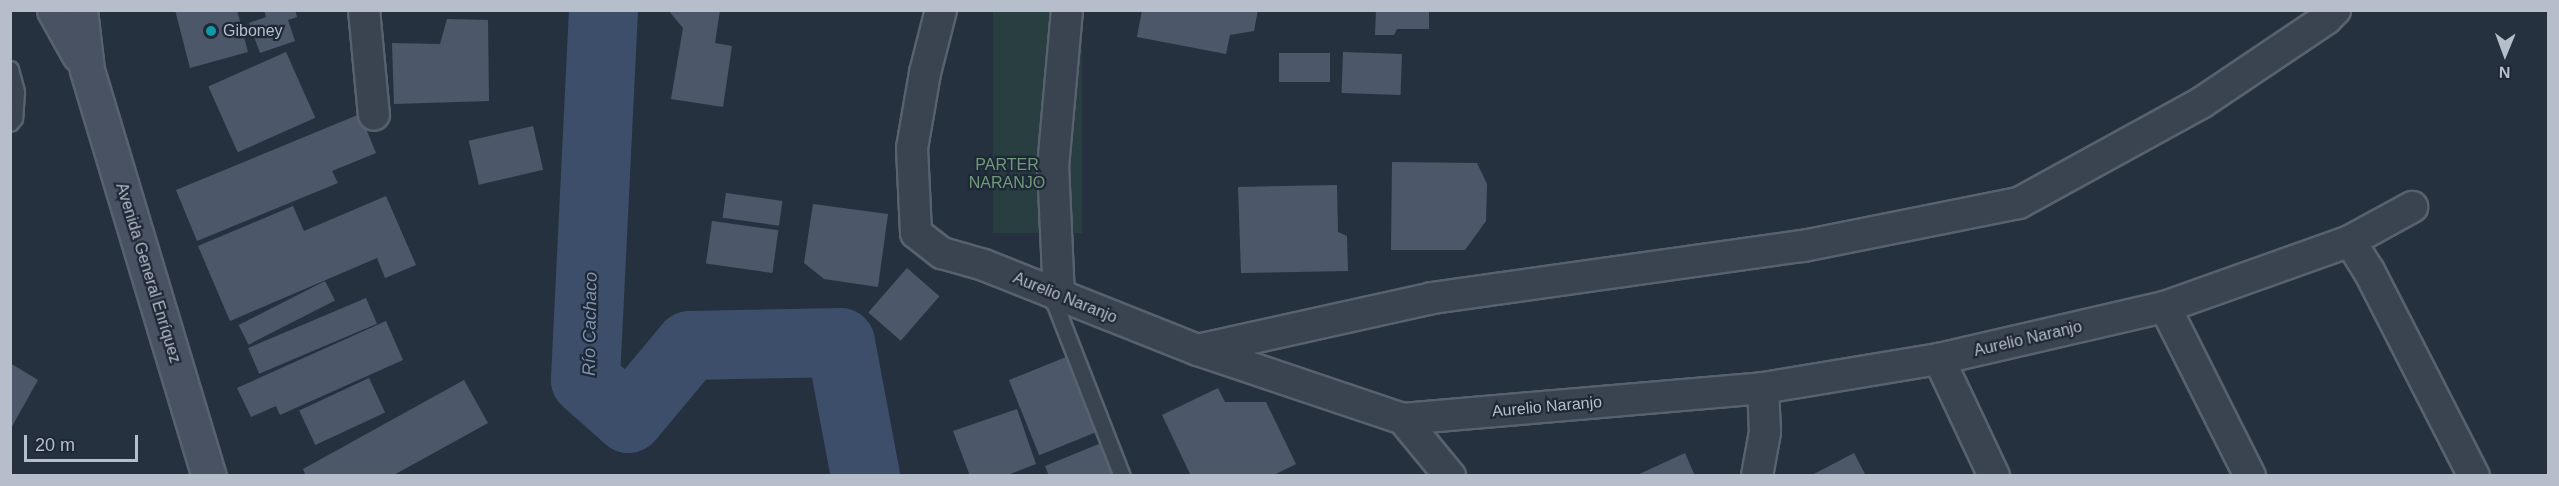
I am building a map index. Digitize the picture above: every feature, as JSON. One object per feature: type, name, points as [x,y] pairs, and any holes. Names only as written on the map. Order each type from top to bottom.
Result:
[{"type":"main road","name":"Avenida General Enríquez","points":[[54,10],[87,70]]},
{"type":"main road","name":"Avenida General Enríquez","points":[[80,10],[87,70],[209,476]]},
{"type":"street","points":[[364,10],[374,115]]},
{"type":"street","name":"Aurelio Naranjo","points":[[941,10],[925,73],[912,148],[916,232],[942,252],[984,265],[1197,350],[1403,419],[1763,388],[1939,359],[2165,307],[2350,241],[2412,207]]},
{"type":"street","points":[[1055,295],[1053,167],[1067,10]]},
{"type":"street","points":[[1197,350],[1432,298],[1803,246],[2019,203],[2201,103],[2326,19],[2335,10]]},
{"type":"street","points":[[2350,241],[2369,270],[2474,476]]},
{"type":"street","points":[[2165,307],[2250,476]]},
{"type":"street","points":[[1939,359],[1994,476]]},
{"type":"street","points":[[1757,476],[1765,432],[1763,388]]},
{"type":"street","points":[[1403,419],[1450,476]]},
{"type":"lane","points":[[10,69],[16,92],[14,118],[10,123]]},
{"type":"lane","points":[[1055,295],[1122,476]]},
{"type":"green space","name":"PARTER NARANJO","points":[[993,11],[1082,11],[1082,233],[993,233]]},
{"type":"building","name":"Giboney","points":[[175,10],[237,10],[248,52],[190,68]]},
{"type":"building","points":[[264,10],[295,10],[297,17],[288,20],[295,41],[260,53],[249,23],[266,17]]},
{"type":"building","points":[[668,10],[720,10],[715,43],[732,46],[723,107],[671,99],[683,28]]},
{"type":"building","points":[[1142,10],[1258,10],[1254,31],[1230,35],[1226,54],[1137,37]]},
{"type":"building","points":[[1376,10],[1429,10],[1429,29],[1397,29],[1394,35],[1375,35]]},
{"type":"building","points":[[447,19],[488,20],[489,101],[394,104],[392,43],[440,44]]},
{"type":"building","points":[[286,52],[315,118],[238,152],[208,87]]},
{"type":"building","points":[[1343,52],[1402,54],[1401,95],[1342,93]]},
{"type":"building","points":[[1279,53],[1330,53],[1330,82],[1279,82]]},
{"type":"building","points":[[360,114],[376,153],[332,171],[338,183],[197,241],[176,190]]},
{"type":"building","points":[[533,126],[543,170],[479,185],[469,141]]},
{"type":"building","points":[[1392,162],[1477,163],[1487,184],[1486,221],[1465,250],[1391,250]]},
{"type":"building","points":[[1337,185],[1338,232],[1347,236],[1348,271],[1241,273],[1238,187]]},
{"type":"building","points":[[726,193],[782,201],[779,226],[723,218]]},
{"type":"building","points":[[386,196],[416,265],[385,278],[377,258],[230,321],[198,246],[293,206],[304,231]]},
{"type":"building","points":[[813,204],[888,214],[878,287],[824,279],[804,263]]},
{"type":"building","points":[[712,221],[778,230],[772,273],[706,264]]},
{"type":"building","points":[[907,268],[939,296],[901,341],[868,313]]},
{"type":"building","points":[[325,281],[335,301],[249,345],[239,325]]},
{"type":"building","points":[[366,298],[377,324],[259,374],[248,348]]},
{"type":"building","points":[[386,321],[403,360],[280,415],[276,406],[251,417],[237,388]]},
{"type":"building","points":[[1071,355],[1101,430],[1039,455],[1009,380]]},
{"type":"building","points":[[10,363],[38,380],[10,430]]},
{"type":"building","points":[[369,378],[385,412],[315,445],[299,411]]},
{"type":"building","points":[[464,380],[488,423],[392,476],[306,476],[303,469]]},
{"type":"building","points":[[1218,388],[1225,402],[1266,402],[1296,464],[1272,476],[1191,476],[1162,415]]},
{"type":"building","points":[[1017,409],[1036,464],[1005,476],[970,476],[953,431]]},
{"type":"building","points":[[1106,441],[1120,476],[1049,476],[1045,466]]},
{"type":"building","points":[[1685,453],[1695,476],[1635,476]]},
{"type":"building","points":[[1854,453],[1866,476],[1810,476]]},
{"type":"waterway","name":"Río Cachaco","points":[[603,10],[585,380],[628,418],[689,345],[840,342],[865,476]]},
{"type":"place","name":"Giboney","points":[[211,31]]}]
